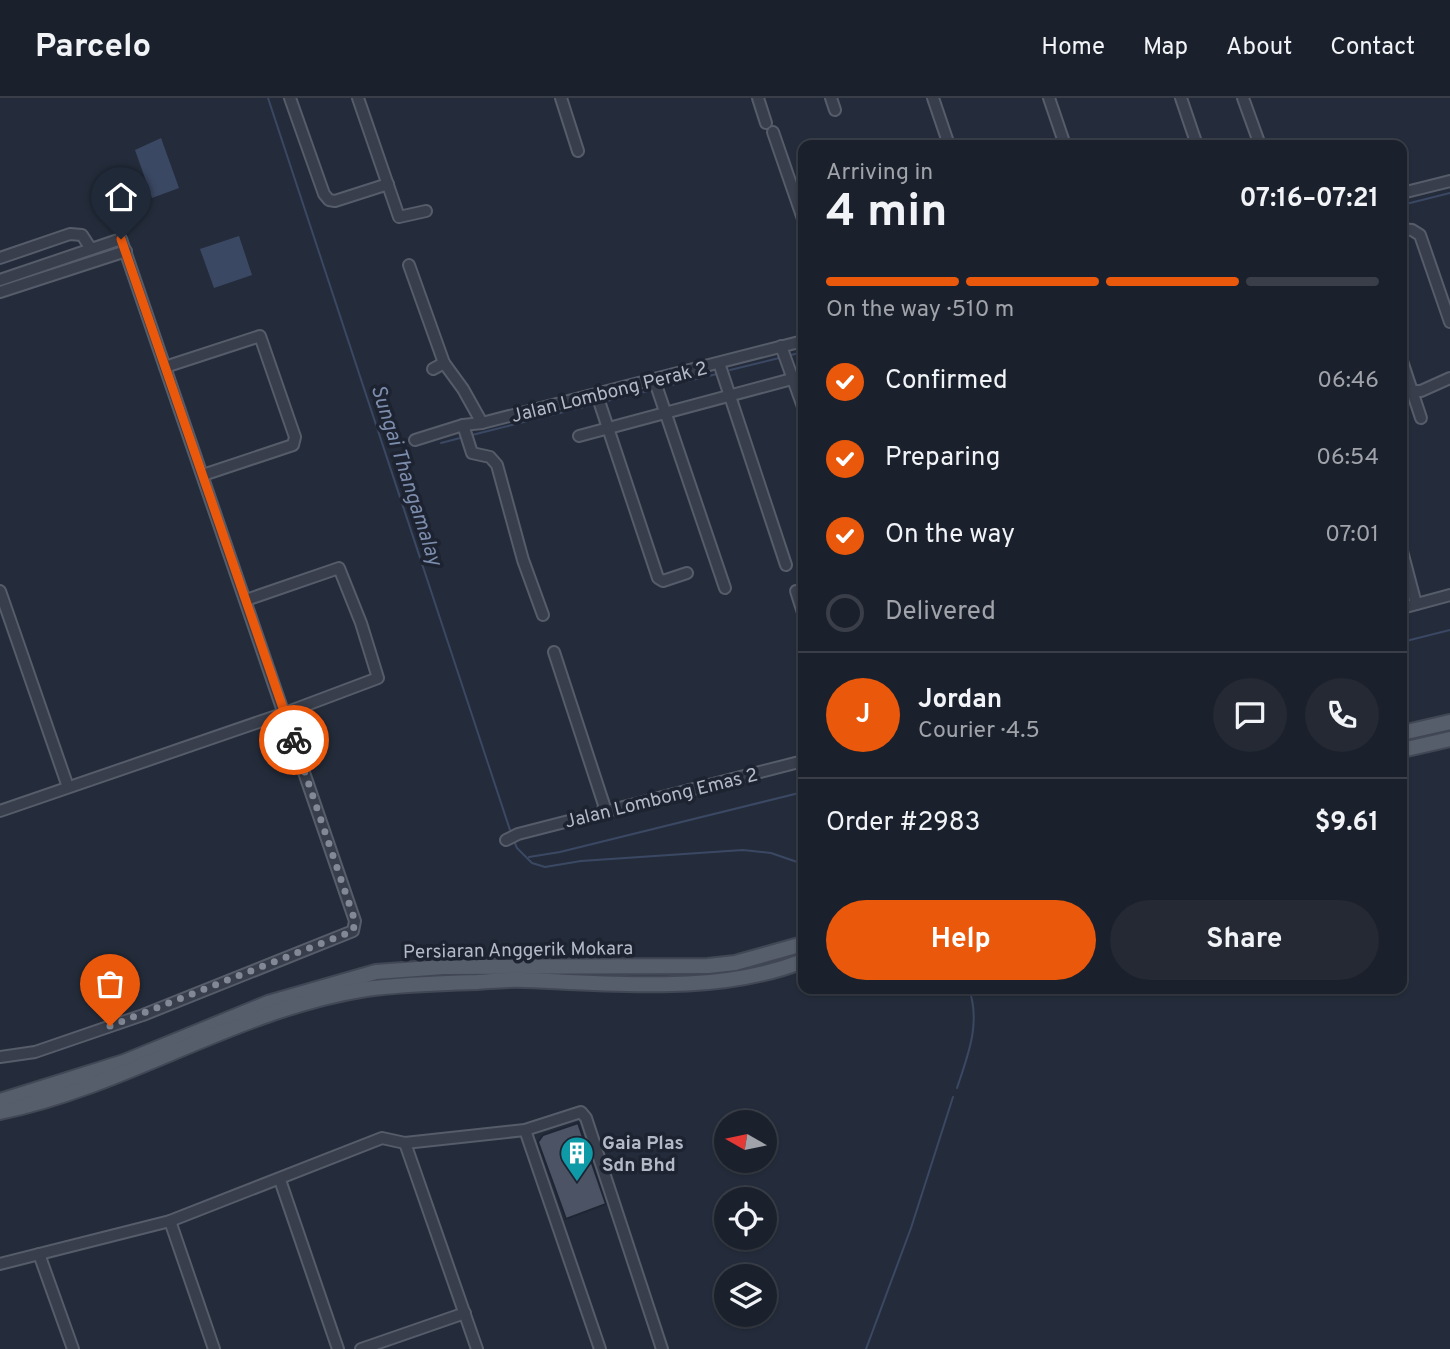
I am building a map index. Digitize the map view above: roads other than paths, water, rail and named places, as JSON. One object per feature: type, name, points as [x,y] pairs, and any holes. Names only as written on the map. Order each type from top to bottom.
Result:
[{"type":"main road","points":[[1407,732],[1450,722]]},
{"type":"main road","points":[[1407,749],[1450,739]]},
{"type":"main road","name":"Persiaran Anggerik Mokara","points":[[0,1101],[124,1062],[268,1003],[376,972],[444,967],[708,966],[735,963],[798,945]]},
{"type":"main road","name":"Persiaran Anggerik Mokara","points":[[0,1112],[129,1072],[271,1014],[359,991],[433,983],[523,979],[648,984],[730,980],[798,962]]},
{"type":"street","points":[[290,98],[328,200],[335,201],[388,184]]},
{"type":"street","points":[[358,98],[399,217],[426,211]]},
{"type":"street","points":[[561,98],[578,151]]},
{"type":"street","points":[[758,98],[798,206]]},
{"type":"street","points":[[831,98],[835,110]]},
{"type":"street","points":[[933,98],[947,140]]},
{"type":"street","points":[[1049,98],[1063,140]]},
{"type":"street","points":[[1181,98],[1195,140]]},
{"type":"street","points":[[1243,98],[1257,140]]},
{"type":"street","points":[[1407,192],[1450,181]]},
{"type":"street","points":[[1407,230],[1420,235],[1450,322]]},
{"type":"street","points":[[0,258],[70,234],[82,235],[91,249]]},
{"type":"street","points":[[0,280],[121,239],[355,921],[353,931],[143,1015],[35,1052],[0,1057]]},
{"type":"street","points":[[0,292],[126,251]]},
{"type":"street","points":[[409,265],[444,363],[463,389],[482,423]]},
{"type":"street","points":[[166,367],[260,336],[279,387],[295,437],[293,445],[202,475]]},
{"type":"street","name":"Jalan Lombong Perak 2","points":[[415,440],[466,433],[482,423],[798,342]]},
{"type":"street","points":[[579,436],[798,377],[781,346]]},
{"type":"street","points":[[432,369],[444,363]]},
{"type":"street","points":[[719,363],[786,565]]},
{"type":"street","points":[[1407,376],[1422,418]]},
{"type":"street","points":[[1412,391],[1421,391],[1450,378]]},
{"type":"street","points":[[654,379],[725,588]]},
{"type":"street","points":[[597,395],[659,579],[663,581],[687,573]]},
{"type":"street","points":[[466,433],[472,453],[490,457],[497,465],[521,553],[543,615]]},
{"type":"street","points":[[0,811],[374,682],[378,678],[374,660],[339,568],[246,600]]},
{"type":"street","points":[[1407,572],[1415,600]]},
{"type":"street","points":[[796,591],[798,597]]},
{"type":"street","points":[[0,592],[68,788]]},
{"type":"street","points":[[1407,605],[1415,600],[1450,595]]},
{"type":"street","points":[[554,652],[606,811]]},
{"type":"street","name":"Jalan Lombong Emas 2","points":[[506,840],[518,834],[798,762]]},
{"type":"street","points":[[0,1264],[170,1221],[382,1139],[405,1143],[525,1130],[581,1112],[585,1116],[662,1349]]},
{"type":"street","points":[[525,1130],[600,1349]]},
{"type":"street","points":[[405,1143],[477,1349]]},
{"type":"street","points":[[280,1180],[338,1349]]},
{"type":"street","points":[[170,1221],[214,1349]]},
{"type":"street","points":[[39,1254],[73,1349]]},
{"type":"street","points":[[361,1349],[464,1313]]},
{"type":"water","points":[[161,138],[179,188],[152,198],[135,150]]},
{"type":"water","points":[[239,236],[252,275],[214,288],[200,249]]},
{"type":"waterway","name":"Sungai Thangamalay","points":[[268,98],[511,833]]},
{"type":"waterway","points":[[1407,204],[1450,193]]},
{"type":"waterway","points":[[791,355],[798,353]]},
{"type":"waterway","points":[[730,370],[779,358]]},
{"type":"waterway","points":[[667,386],[717,374]]},
{"type":"waterway","points":[[607,401],[648,391]]},
{"type":"waterway","points":[[472,435],[596,404]]},
{"type":"waterway","points":[[441,443],[464,437]]},
{"type":"waterway","points":[[1407,641],[1450,630]]},
{"type":"waterway","points":[[529,857],[560,852],[798,793]]},
{"type":"waterway","points":[[514,841],[517,848],[532,863],[545,867],[581,861],[743,850],[771,853],[798,862]]},
{"type":"waterway","points":[[957,1088],[972,1039],[974,1014],[970,994]]},
{"type":"waterway","points":[[866,1349],[911,1228],[953,1097]]},
{"type":"place","name":"Gaia Plas Sdn Bhd","points":[[577,1183]]}]
